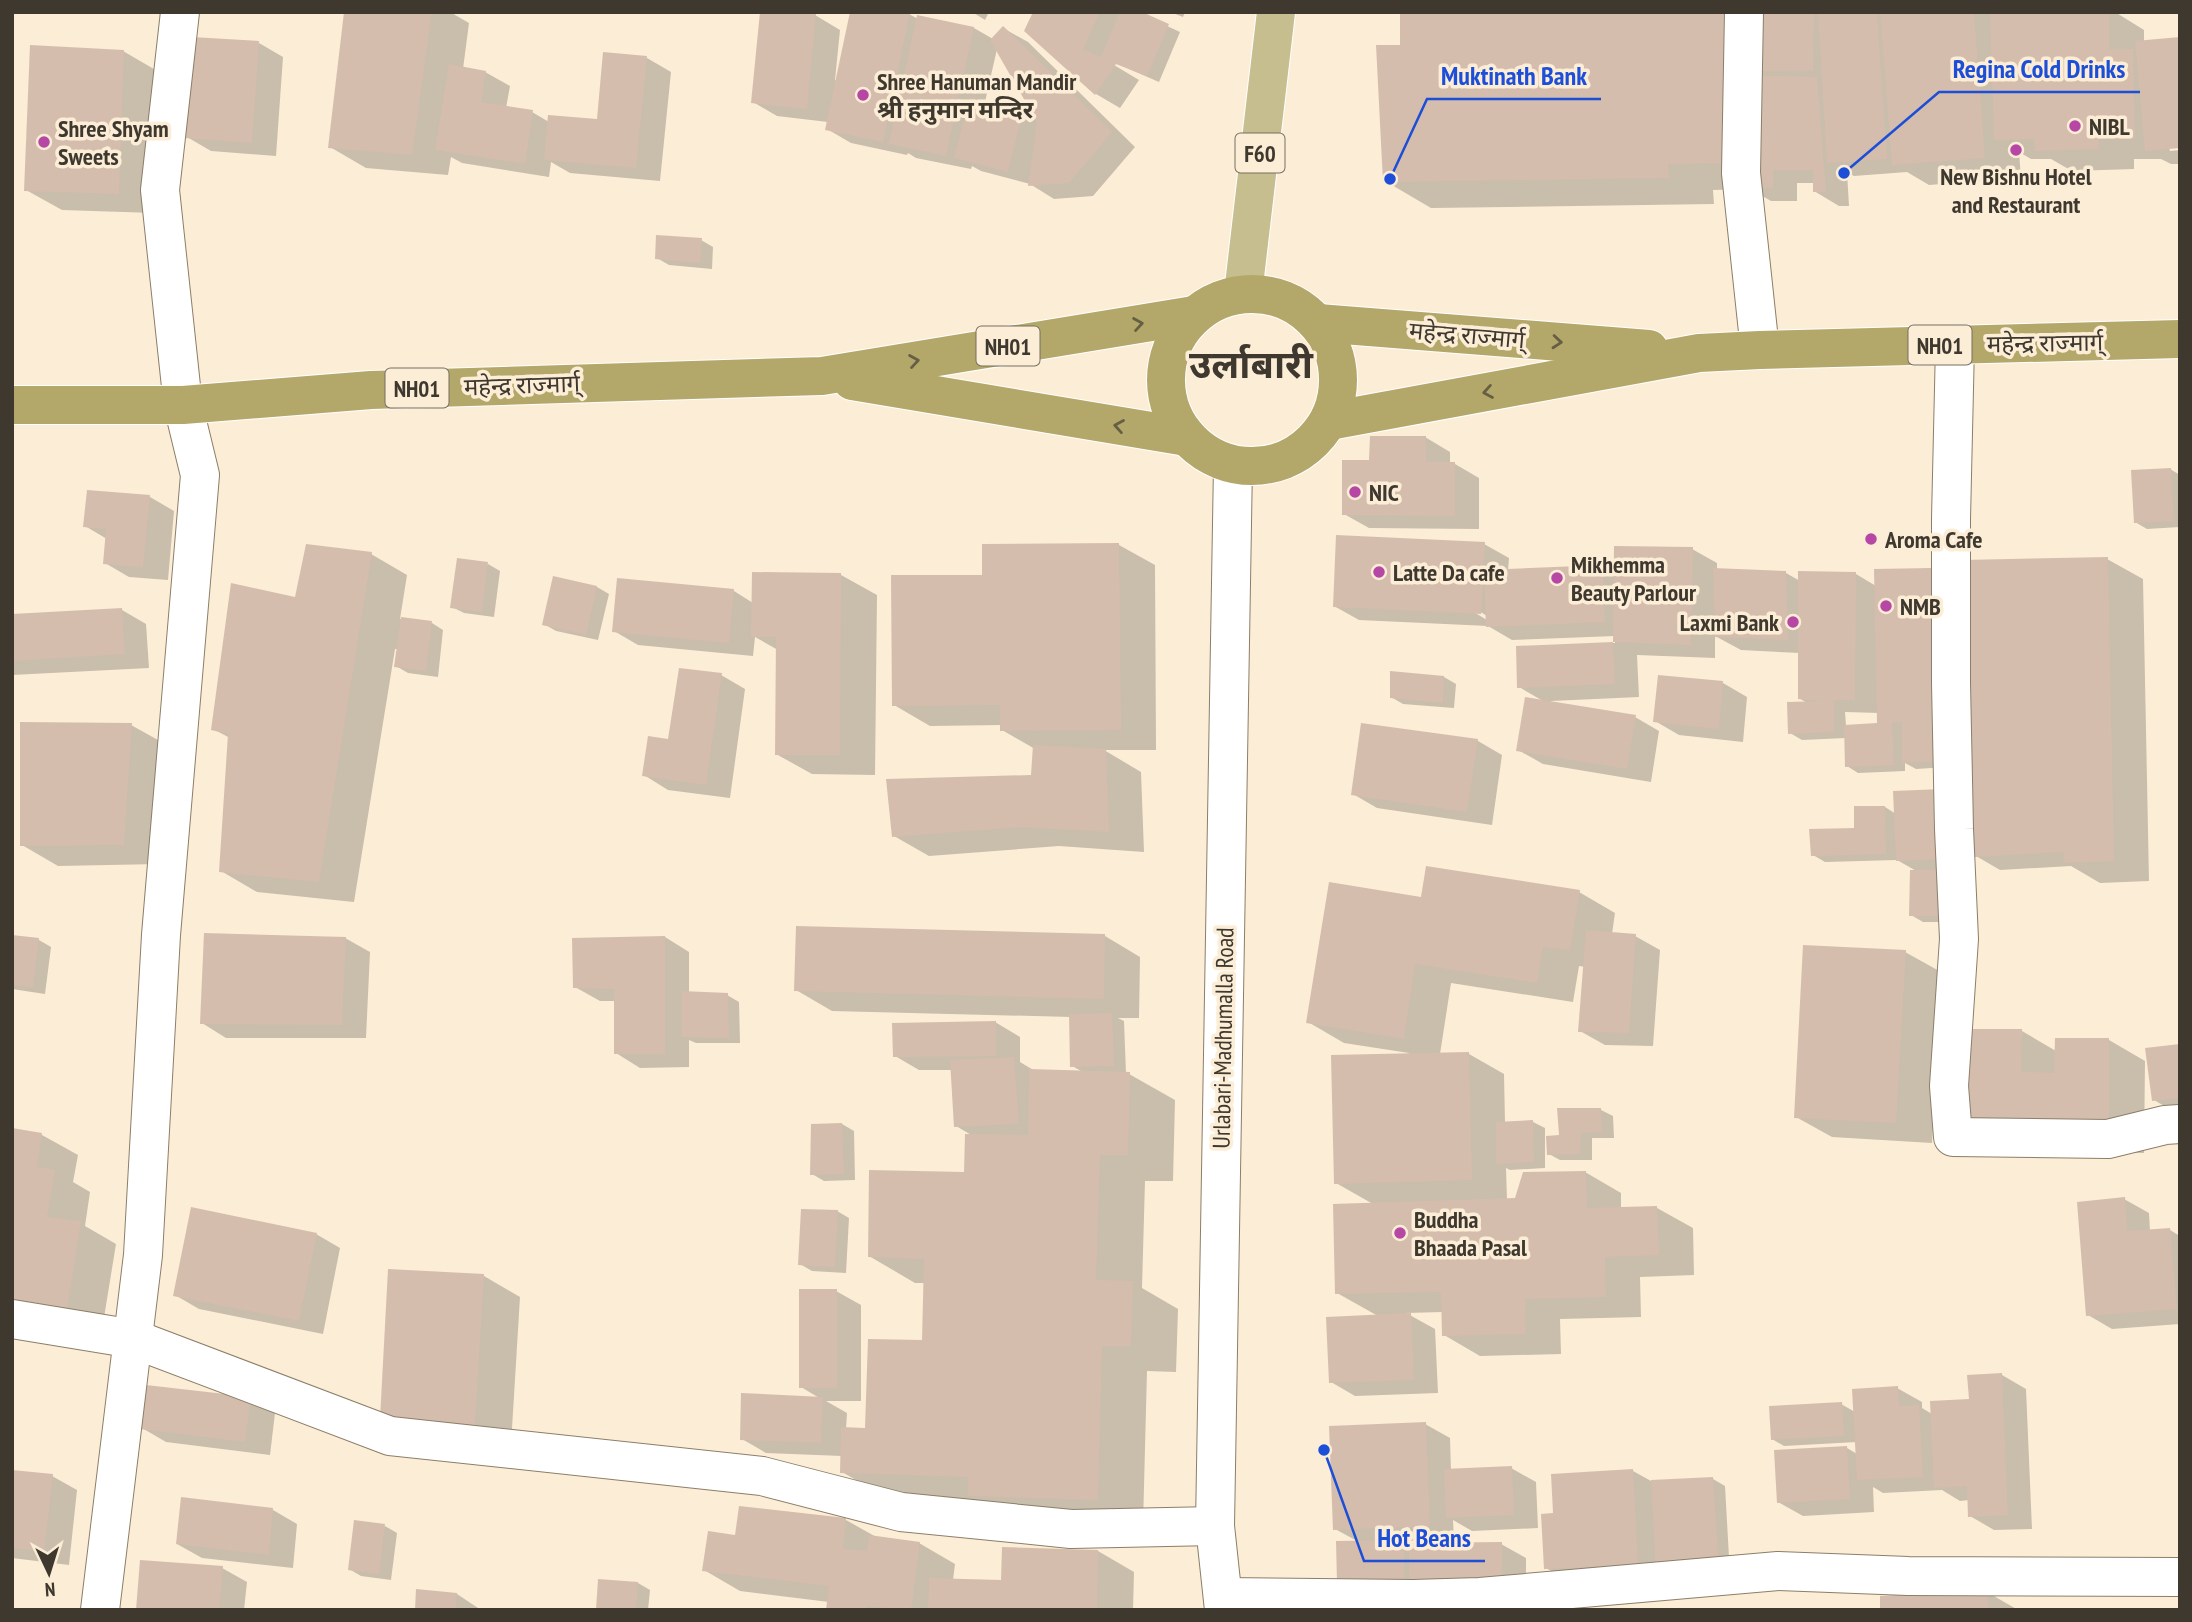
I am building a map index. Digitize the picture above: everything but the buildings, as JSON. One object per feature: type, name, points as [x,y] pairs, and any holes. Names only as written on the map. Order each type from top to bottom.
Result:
[{"type":"highway","points":[[1243,294],[1271,295],[1296,305],[1318,323],[1332,345],[1339,371],[1337,399],[1329,421],[1310,445],[1287,460],[1260,466],[1233,465],[1208,454],[1187,437],[1172,415],[1165,389],[1167,361],[1177,336],[1194,315],[1217,300],[1243,294]]},
{"type":"highway","name":"महेन्द्र राज्मार्ग्","points":[[12,405],[183,405],[371,390],[822,376],[1194,315]]},
{"type":"highway","name":"महेन्द्र राज्मार्ग्","points":[[1318,323],[1699,353],[2180,339]]},
{"type":"highway","name":"महेन्द्र राज्मार्ग्","points":[[1329,421],[1699,353]]},
{"type":"highway","name":"महेन्द्र राज्मार्ग्","points":[[822,376],[1187,437]]},
{"type":"main road","name":"F60","points":[[1243,294],[1276,12]]},
{"type":"street","points":[[100,1610],[143,1255],[161,935],[200,475],[183,405],[160,190],[180,12]]},
{"type":"street","points":[[1744,12],[1741,173],[1760,350]]},
{"type":"street","points":[[1955,345],[1951,669],[1959,939],[1949,1086],[1953,1137],[2109,1139],[2165,1125],[2180,1124]]},
{"type":"street","name":"Urlabari-Madhumalla Road","points":[[1224,1603],[1215,1526],[1233,465]]},
{"type":"street","points":[[12,1319],[134,1339],[390,1436],[762,1476],[901,1513],[1071,1529],[1215,1526]]},
{"type":"street","points":[[1224,1603],[1480,1597],[1778,1571],[1908,1576],[2180,1577]]},
{"type":"place","name":"Shree Hanuman Mandir श्री हनुमान मन्दिर","points":[[863,95]]},
{"type":"place","name":"NIBL","points":[[2075,126]]},
{"type":"place","name":"Shree Shyam Sweets","points":[[44,142]]},
{"type":"place","name":"New Bishnu Hotel and Restaurant","points":[[2016,150]]},
{"type":"place","name":"Regina Cold Drinks","points":[[1844,173]]},
{"type":"place","name":"Muktinath Bank","points":[[1390,179]]},
{"type":"place","name":"NIC","points":[[1355,492]]},
{"type":"place","name":"Aroma Cafe","points":[[1871,539]]},
{"type":"place","name":"Latte Da cafe","points":[[1379,572]]},
{"type":"place","name":"Mikhemma Beauty Parlour","points":[[1557,578]]},
{"type":"place","name":"NMB","points":[[1886,606]]},
{"type":"place","name":"Laxmi Bank","points":[[1793,622]]},
{"type":"place","name":"Buddha Bhaada Pasal","points":[[1400,1233]]},
{"type":"place","name":"Hot Beans","points":[[1324,1450]]},
{"type":"district","name":"उर्लाबारी","points":[[1251,363]]}]
